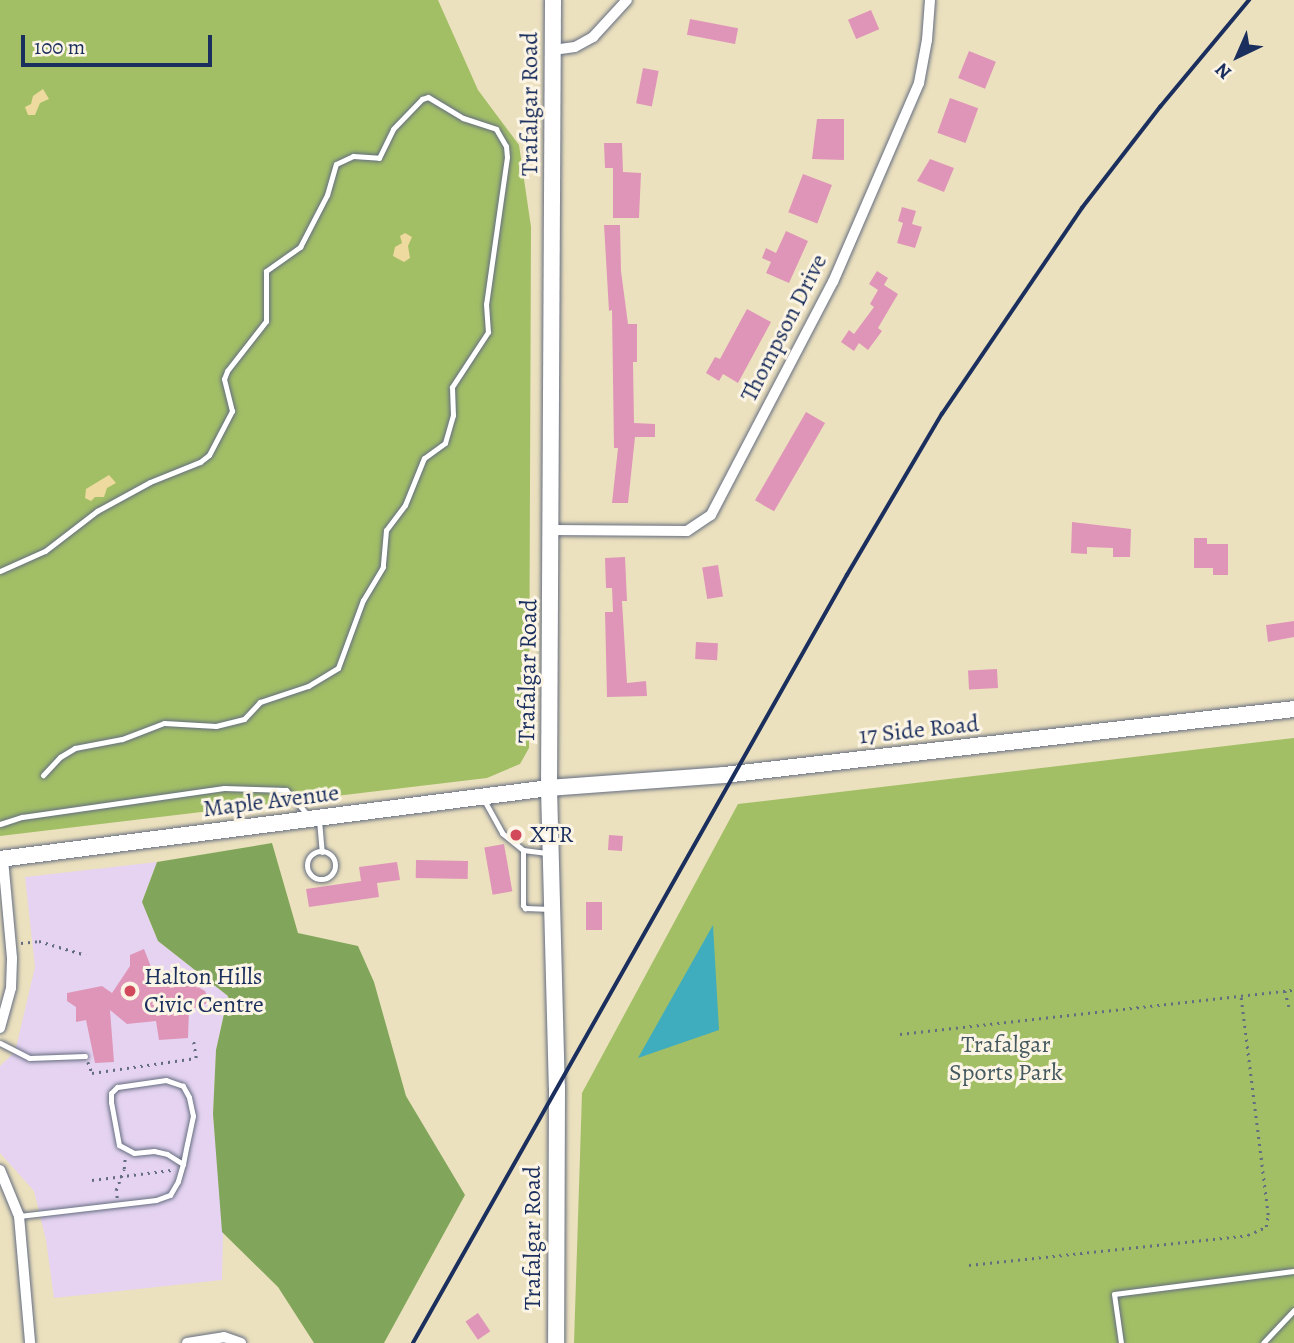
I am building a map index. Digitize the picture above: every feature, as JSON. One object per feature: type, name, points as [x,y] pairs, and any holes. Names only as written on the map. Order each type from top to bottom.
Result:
[{"type":"main road","name":"Trafalgar Road","points":[[553,0],[549,788],[557,1087],[556,1343]]},
{"type":"main road","name":"17 Side Road","points":[[549,788],[724,775],[1294,709]]},
{"type":"main road","name":"Maple Avenue","points":[[2,859],[549,788]]},
{"type":"street","points":[[553,50],[575,47],[593,37],[627,0]]},
{"type":"street","name":"Thompson Drive","points":[[552,530],[687,531],[711,515],[833,282],[919,83],[927,40],[930,0]]},
{"type":"street","points":[[0,1028],[11,988],[11,944],[2,859]]},
{"type":"street","points":[[0,1170],[19,1216],[30,1343]]},
{"type":"street","points":[[187,1343],[224,1337],[241,1343]]},
{"type":"lane","points":[[0,571],[24,558],[45,551],[97,511],[149,482],[200,462],[209,455],[232,411],[224,379],[227,371],[266,321],[266,271],[300,247],[327,195],[336,164],[353,156],[379,158],[393,129],[422,99],[428,97],[463,118],[496,129],[506,146],[507,157],[486,304],[488,332],[452,387],[453,415],[445,443],[424,458],[405,505],[386,530],[383,567],[363,600],[338,668],[308,686],[260,702],[244,719],[216,726],[164,723],[122,739],[75,748],[60,757],[43,775]]},
{"type":"lane","points":[[0,824],[22,817],[225,788],[286,790],[315,818],[322,852]]},
{"type":"lane","points":[[482,797],[502,833],[523,850],[551,853]]},
{"type":"lane","points":[[523,850],[523,905],[525,908],[552,909]]},
{"type":"lane","points":[[322,852],[328,853],[334,860],[335,870],[328,878],[319,879],[310,875],[307,866],[310,856],[322,852]]},
{"type":"lane","points":[[0,1043],[29,1058],[85,1056]]},
{"type":"lane","points":[[19,1216],[118,1205],[170,1195],[182,1167],[193,1116],[189,1097],[183,1086],[166,1080],[117,1087],[111,1093],[119,1145],[126,1150],[167,1154],[182,1167]]},
{"type":"lane","points":[[1121,1343],[1114,1294],[1294,1271]]},
{"type":"lane","points":[[1264,1343],[1294,1310]]},
{"type":"path","points":[[11,944],[39,942],[86,956]]},
{"type":"path","points":[[1285,990],[1289,1006]]},
{"type":"path","points":[[900,1034],[1294,990]]},
{"type":"path","points":[[969,1265],[1248,1235],[1266,1227],[1268,1215],[1241,997]]},
{"type":"path","points":[[85,1056],[92,1073],[196,1058],[193,1038]]},
{"type":"path","points":[[118,1205],[116,1190],[126,1150]]},
{"type":"path","points":[[92,1180],[182,1167]]},
{"type":"shaded area","points":[[157,862],[142,902],[158,941],[228,996],[216,1050],[213,1114],[223,1233],[222,1280],[54,1298],[46,1240],[34,1191],[0,1153],[0,1066],[15,1052],[35,967],[25,877]]},
{"type":"green space","points":[[0,0],[438,0],[478,90],[519,145],[531,227],[529,748],[520,764],[487,778],[0,836]]},
{"type":"green space","name":"Trafalgar Sports Park","points":[[1294,738],[1294,1343],[574,1343],[582,1093],[738,804]]},
{"type":"green space","points":[[272,843],[298,933],[358,946],[374,982],[406,1096],[465,1195],[384,1343],[314,1343],[278,1287],[222,1232],[213,1114],[216,1050],[228,996],[158,941],[142,902],[157,862]]},
{"type":"sand","points":[[43,89],[49,99],[40,103],[35,115],[28,115],[25,107],[31,104],[33,96]]},
{"type":"sand","points":[[405,233],[412,237],[408,246],[410,258],[404,262],[393,256],[395,247],[402,243],[400,236]]},
{"type":"sand","points":[[109,475],[116,483],[107,488],[104,497],[95,497],[91,501],[85,498],[86,489]]},
{"type":"water","points":[[713,925],[719,1030],[638,1058]]},
{"type":"building","points":[[871,10],[879,29],[856,39],[848,20]]},
{"type":"building","points":[[690,19],[738,28],[735,44],[687,35]]},
{"type":"building","points":[[969,51],[996,62],[985,89],[958,78]]},
{"type":"building","points":[[643,68],[659,71],[652,106],[636,103]]},
{"type":"building","points":[[950,98],[978,108],[966,143],[937,133]]},
{"type":"building","points":[[817,119],[844,119],[844,160],[812,159]]},
{"type":"building","points":[[604,143],[622,143],[623,172],[641,173],[639,218],[613,218],[613,168],[605,168]]},
{"type":"building","points":[[930,159],[954,168],[944,192],[917,181]]},
{"type":"building","points":[[803,174],[832,185],[817,223],[788,212]]},
{"type":"building","points":[[902,207],[916,211],[912,224],[922,227],[915,248],[897,243],[903,223],[898,221]]},
{"type":"building","points":[[604,225],[620,225],[621,271],[628,324],[637,324],[637,362],[633,362],[634,423],[655,424],[655,437],[635,437],[628,503],[612,503],[618,448],[614,448],[612,310],[609,311]]},
{"type":"building","points":[[786,231],[808,241],[789,283],[766,273],[771,262],[762,258],[766,248],[776,253]]},
{"type":"building","points":[[877,271],[888,278],[884,285],[898,294],[878,328],[882,331],[868,350],[859,343],[854,351],[841,342],[849,330],[854,334],[874,307],[870,304],[878,290],[869,284]]},
{"type":"building","points":[[747,309],[771,322],[738,383],[723,374],[719,381],[706,373],[715,357],[720,359]]},
{"type":"building","points":[[806,412],[825,423],[774,511],[755,500]]},
{"type":"building","points":[[1072,522],[1131,529],[1130,557],[1113,557],[1113,548],[1087,547],[1087,554],[1071,553]]},
{"type":"building","points":[[1194,538],[1207,538],[1207,544],[1228,544],[1228,575],[1213,575],[1213,568],[1194,568]]},
{"type":"building","points":[[625,557],[627,601],[622,601],[627,683],[646,681],[647,696],[607,697],[605,612],[613,612],[612,588],[606,588],[605,558]]},
{"type":"building","points":[[718,565],[723,597],[707,599],[702,568]]},
{"type":"building","points":[[1294,621],[1294,637],[1268,642],[1266,625]]},
{"type":"building","points":[[696,642],[718,643],[717,660],[695,659]]},
{"type":"building","points":[[997,669],[998,688],[969,689],[968,671]]},
{"type":"building","points":[[609,835],[623,836],[622,851],[608,850]]},
{"type":"building","points":[[504,844],[512,891],[493,895],[484,847]]},
{"type":"building","points":[[416,860],[468,861],[468,879],[416,878]]},
{"type":"building","points":[[397,862],[400,880],[377,883],[379,897],[309,907],[306,889],[361,881],[359,867]]},
{"type":"building","points":[[586,902],[602,902],[602,930],[586,930]]},
{"type":"building","points":[[144,949],[155,977],[170,971],[205,991],[210,1002],[189,1010],[188,1038],[159,1040],[156,1021],[127,1024],[110,1010],[114,1062],[95,1063],[86,1020],[76,1022],[76,1007],[67,1001],[67,993],[102,986],[112,993],[130,966],[130,955]]},
{"type":"building","points":[[478,1313],[490,1331],[478,1340],[466,1321]]},
{"type":"railway","points":[[413,1343],[847,575],[942,414],[1082,208],[1160,107],[1249,0]]},
{"type":"place","name":"XTR","points":[[516,835]]},
{"type":"place","name":"Halton Hills Civic Centre","points":[[130,991]]}]
